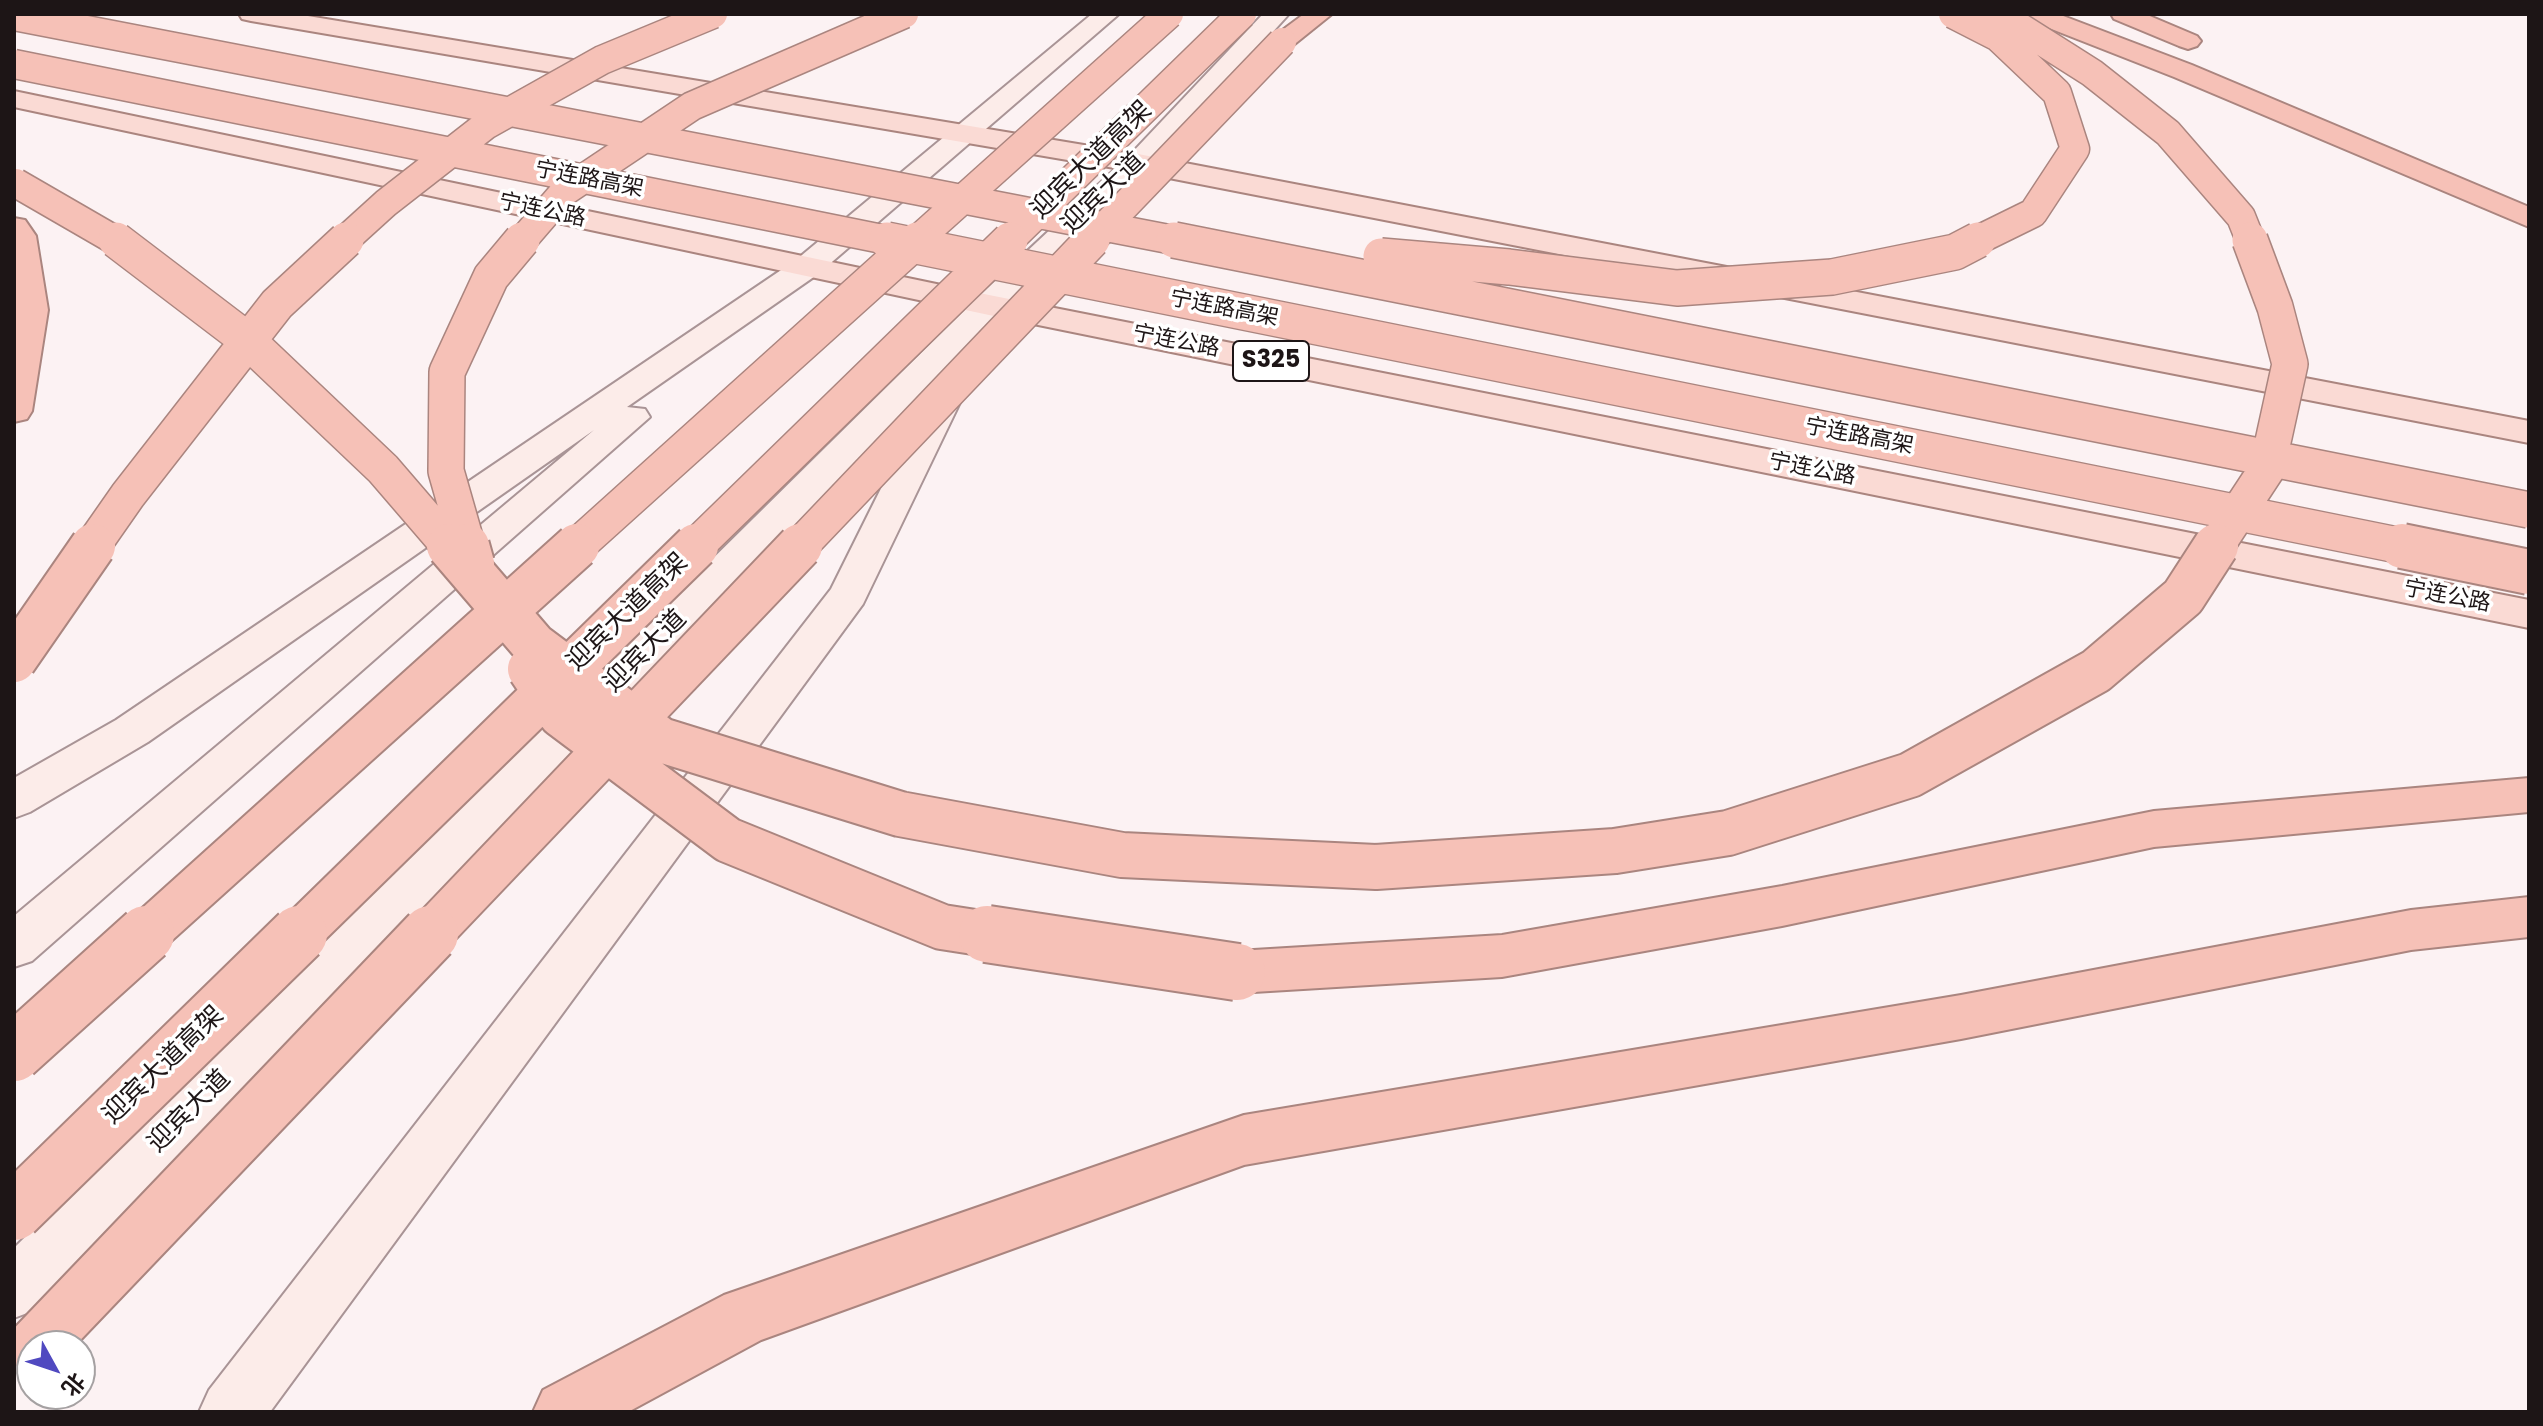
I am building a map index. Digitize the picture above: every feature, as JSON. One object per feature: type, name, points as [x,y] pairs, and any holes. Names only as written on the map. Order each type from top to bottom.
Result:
[{"type":"highway","points":[[14,660],[128,495],[277,304],[386,203],[486,125],[602,60],[713,14]]},
{"type":"highway","points":[[904,14],[692,106],[565,191],[491,277],[447,372],[446,471],[481,596],[561,715],[728,840],[942,927],[1237,972],[1502,956],[1782,906],[2154,829],[2529,795]]},
{"type":"highway","points":[[14,1053],[1169,14]]},
{"type":"highway","name":"迎宾大道高架","points":[[14,1212],[1242,14]]},
{"type":"highway","points":[[51,1330],[1271,54],[1320,14]]},
{"type":"highway","points":[[1157,237],[1509,267],[1677,288],[1832,277],[1955,252],[2033,213],[2075,149],[2057,93],[1998,37],[1953,14]]},
{"type":"highway","points":[[15,183],[111,237],[246,339],[383,469],[534,645],[661,740],[900,814],[1122,855],[1376,867],[1615,851],[1728,833],[1910,775],[2096,671],[2183,597],[2267,469],[2290,364],[2275,307],[2241,217],[2168,133],[2092,73],[1999,14]]},
{"type":"highway","points":[[2035,14],[2212,83],[2529,218]]},
{"type":"highway","points":[[2123,14],[2210,51]]},
{"type":"highway","name":"宁连路高架","points":[[14,16],[1157,237],[2529,510]]},
{"type":"highway","name":"宁连路高架","points":[[14,64],[2529,572]]},
{"type":"highway","points":[[14,227],[20,236],[31,310],[14,411]]},
{"type":"highway","points":[[565,1412],[745,1316],[1244,1140],[1961,1017],[2411,930],[2529,917]]},
{"type":"main road","points":[[251,14],[1138,163],[2529,432]]},
{"type":"main road","points":[[14,946],[1107,14]]},
{"type":"main road","name":"迎宾大道","points":[[14,1289],[989,305],[1138,163],[1277,14]]},
{"type":"main road","name":"宁连公路","points":[[14,99],[989,305],[2529,614]]},
{"type":"main road","points":[[14,800],[132,731],[807,267]]},
{"type":"main road","points":[[231,1412],[849,594],[989,305]]}]
